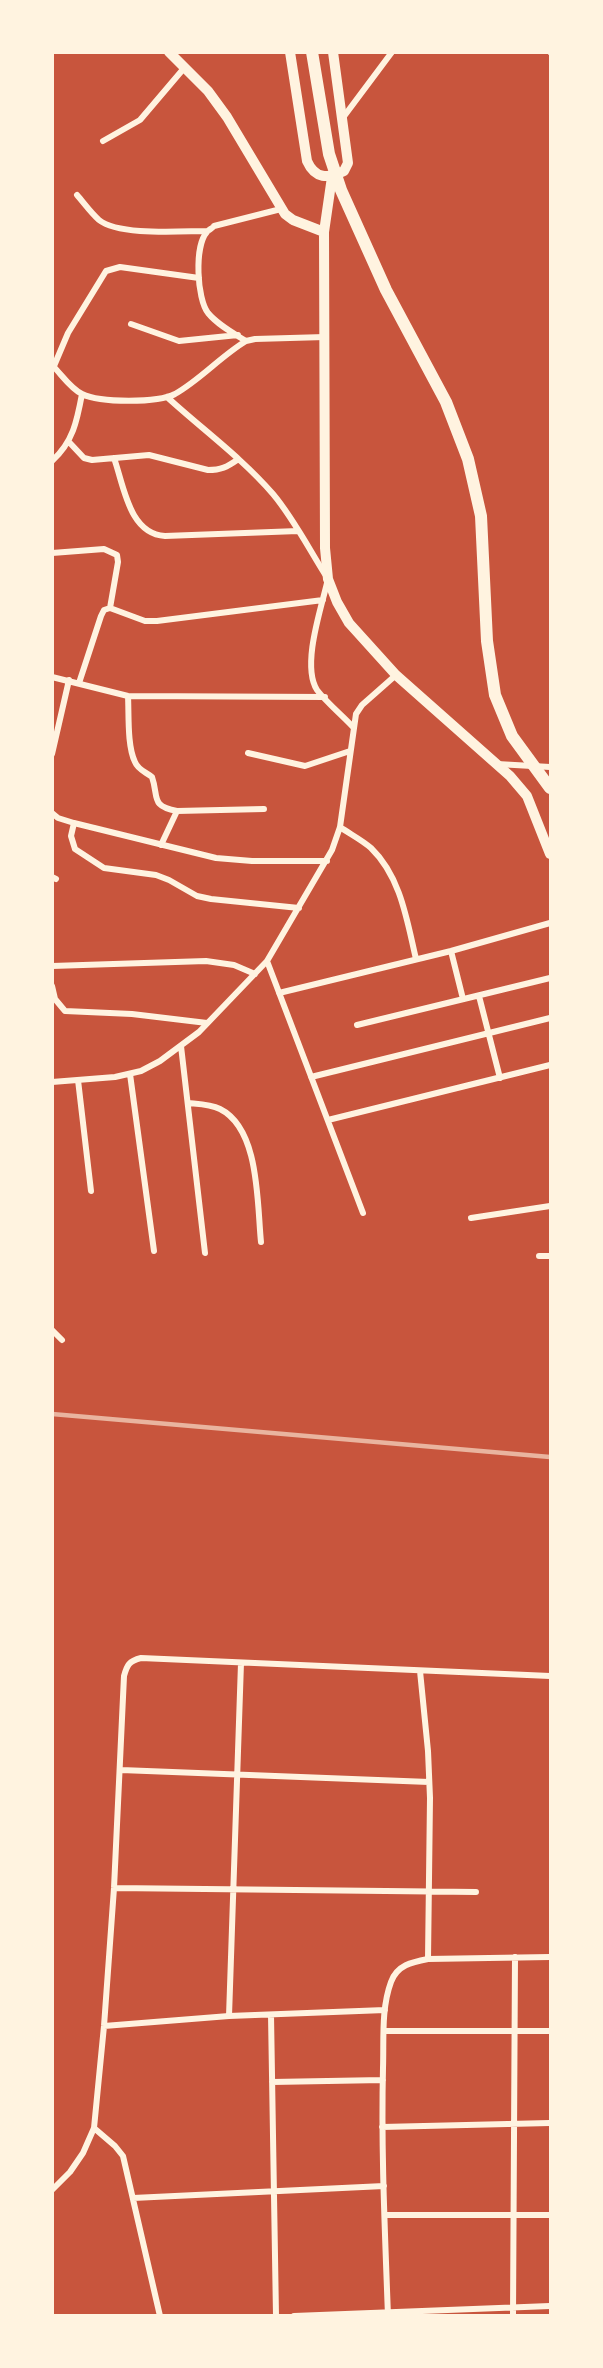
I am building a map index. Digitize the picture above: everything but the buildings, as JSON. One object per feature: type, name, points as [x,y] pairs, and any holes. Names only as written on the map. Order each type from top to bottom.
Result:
[{"type":"main road","points":[[312,52],[329,154],[341,190],[386,290],[446,402],[468,459],[481,516],[487,641],[495,695],[512,736],[550,788]]},
{"type":"street","points":[[169,52],[208,91],[227,117],[280,208],[293,220],[324,232]]},
{"type":"street","points":[[290,52],[303,148],[307,161],[315,173],[322,177],[332,177],[344,171],[348,163],[333,52]]},
{"type":"street","points":[[341,120],[392,52]]},
{"type":"street","points":[[103,141],[140,120],[185,67]]},
{"type":"street","points":[[332,177],[324,232],[325,548],[328,579],[312,657],[312,675],[316,688],[353,728]]},
{"type":"street","points":[[77,195],[99,220],[111,227],[126,230],[207,231],[224,223],[280,208]]},
{"type":"street","points":[[207,231],[200,252],[201,300],[215,320],[246,341]]},
{"type":"street","points":[[199,278],[120,267],[112,268],[106,272],[68,333],[53,366],[71,387],[97,399],[166,398],[246,341],[325,337]]},
{"type":"street","points":[[131,324],[179,341],[238,335]]},
{"type":"street","points":[[52,461],[69,442],[75,430],[82,394]]},
{"type":"street","points":[[166,398],[274,495],[328,579],[337,602],[349,622],[396,675],[496,764],[527,796],[550,854]]},
{"type":"street","points":[[69,442],[84,458],[92,460],[149,455],[208,470],[217,470],[226,468],[237,460]]},
{"type":"street","points":[[114,458],[134,516],[140,526],[149,533],[165,536],[298,531]]},
{"type":"street","points":[[52,553],[104,549],[117,555],[118,562],[110,608]]},
{"type":"street","points":[[79,683],[100,616],[104,610],[110,608],[145,621],[157,621],[323,600]]},
{"type":"street","points":[[52,1082],[115,1077],[141,1071],[160,1061],[207,1023],[267,961],[327,861],[340,827],[356,714],[362,705],[396,675]]},
{"type":"street","points":[[52,676],[128,696],[325,697]]},
{"type":"street","points":[[52,754],[69,680]]},
{"type":"street","points":[[128,696],[135,762],[140,769],[152,777],[159,804],[165,809],[177,811],[264,809]]},
{"type":"street","points":[[248,753],[305,766],[350,751]]},
{"type":"street","points":[[496,764],[550,767]]},
{"type":"street","points":[[161,844],[177,811]]},
{"type":"street","points":[[52,813],[74,824],[233,860],[327,861]]},
{"type":"street","points":[[74,824],[71,836],[75,849],[104,868],[156,875],[197,896],[299,908]]},
{"type":"street","points":[[340,827],[371,849],[387,870],[401,901],[416,959]]},
{"type":"street","points":[[279,993],[451,951],[550,923]]},
{"type":"street","points":[[451,951],[463,999]]},
{"type":"street","points":[[52,966],[206,961],[234,965],[255,974]]},
{"type":"street","points":[[267,961],[363,1213]]},
{"type":"street","points":[[357,1025],[550,978]]},
{"type":"street","points":[[52,986],[58,1006],[65,1011],[132,1014],[207,1023]]},
{"type":"street","points":[[479,996],[500,1078]]},
{"type":"street","points":[[311,1077],[550,1018]]},
{"type":"street","points":[[181,1046],[206,1253]]},
{"type":"street","points":[[328,1120],[550,1065]]},
{"type":"street","points":[[130,1074],[154,1251]]},
{"type":"street","points":[[78,1080],[91,1191]]},
{"type":"street","points":[[188,1104],[220,1109],[242,1130],[254,1171],[261,1242]]},
{"type":"street","points":[[471,1218],[550,1206]]},
{"type":"street","points":[[539,1256],[550,1256]]},
{"type":"street","points":[[52,1330],[62,1340]]},
{"type":"street","points":[[52,2190],[70,2172],[83,2153],[94,2128],[114,1888],[124,1676],[132,1660],[141,1658],[550,1676]]},
{"type":"street","points":[[229,2016],[241,1663]]},
{"type":"street","points":[[420,1671],[429,1782],[428,1959]]},
{"type":"street","points":[[121,1770],[429,1782]]},
{"type":"street","points":[[114,1888],[476,1892]]},
{"type":"street","points":[[513,2316],[515,1957]]},
{"type":"street","points":[[388,2314],[382,2127],[385,2010],[392,1980],[402,1966],[413,1961],[550,1957]]},
{"type":"street","points":[[104,2026],[229,2016],[385,2010]]},
{"type":"street","points":[[271,2014],[276,2316]]},
{"type":"street","points":[[384,2031],[550,2031]]},
{"type":"street","points":[[272,2082],[383,2080]]},
{"type":"street","points":[[382,2127],[550,2123]]},
{"type":"street","points":[[94,2128],[123,2156],[160,2316]]},
{"type":"street","points":[[133,2198],[384,2186]]},
{"type":"street","points":[[385,2215],[550,2215]]},
{"type":"street","points":[[294,2316],[550,2306]]},
{"type":"railway","points":[[52,1414],[550,1457]]}]
